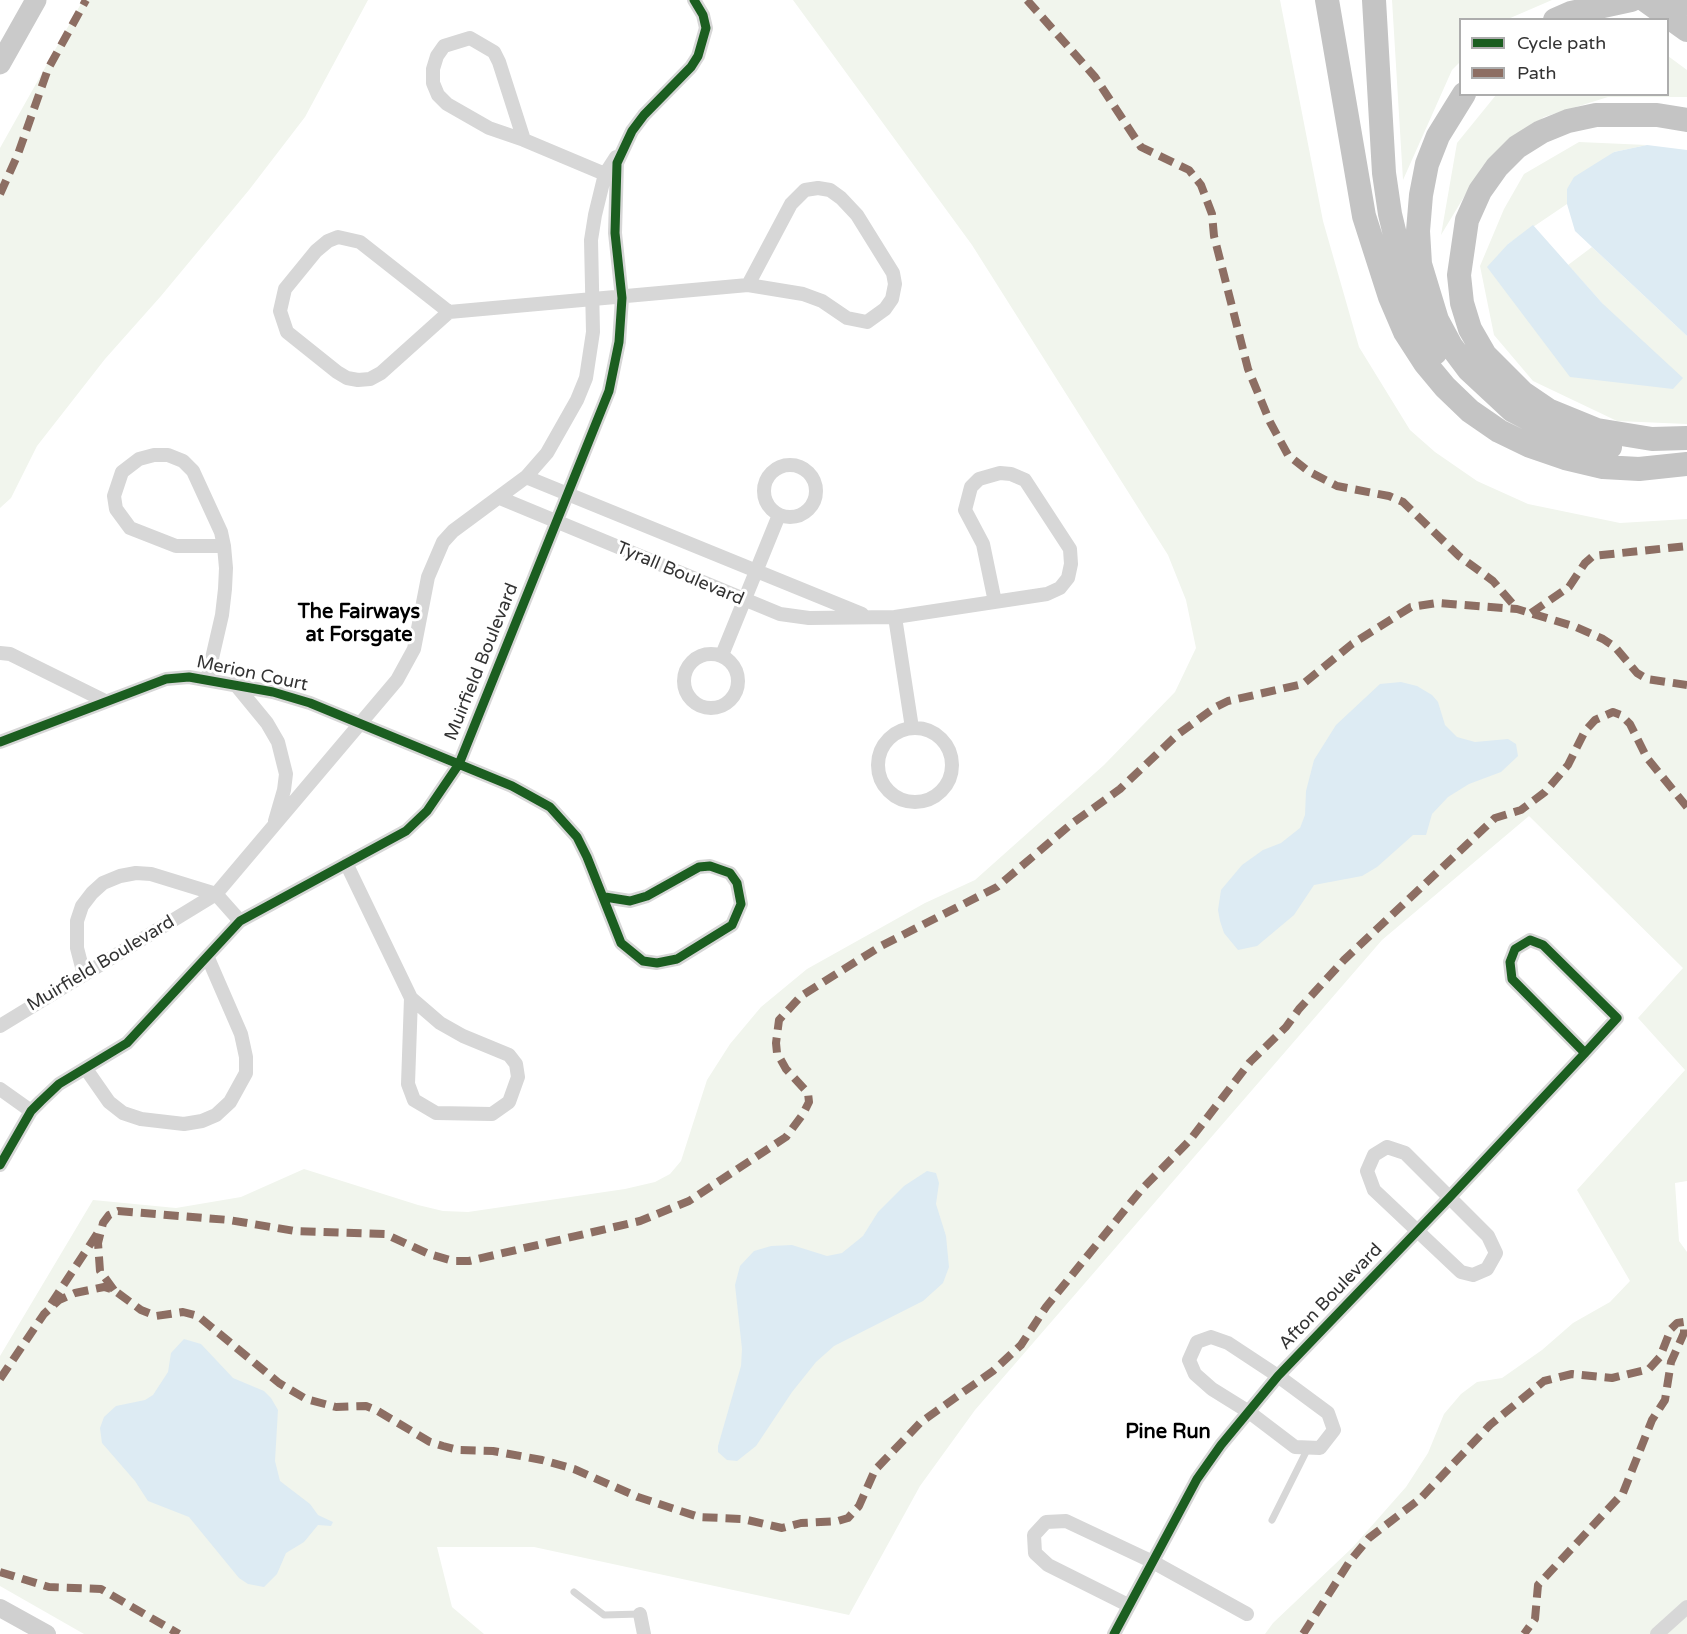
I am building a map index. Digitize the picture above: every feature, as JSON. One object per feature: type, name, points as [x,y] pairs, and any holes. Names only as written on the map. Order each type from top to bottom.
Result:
[{"type":"highway","points":[[1327,0],[1364,216],[1390,297],[1405,332],[1438,379],[1470,411],[1499,431],[1565,458],[1603,466],[1639,469],[1687,464]]},
{"type":"highway","points":[[1374,0],[1384,173],[1398,255],[1422,328],[1437,356],[1477,406],[1512,432],[1565,458]]},
{"type":"highway","points":[[1563,16],[1631,0]]},
{"type":"highway","points":[[1645,0],[1687,30]]},
{"type":"highway","points":[[1660,0],[1687,3]]},
{"type":"highway","points":[[1463,96],[1438,136],[1427,164],[1421,195],[1418,231],[1420,264],[1427,293],[1451,346],[1487,390],[1512,410],[1566,438],[1620,449],[1687,447]]},
{"type":"highway","points":[[1687,120],[1657,115],[1596,115],[1568,121],[1541,132],[1517,147],[1497,167],[1480,192],[1467,220],[1459,275],[1462,303],[1470,329],[1485,355],[1523,393],[1548,410],[1596,430],[1652,439],[1687,438]]},
{"type":"main road","points":[[0,64],[36,0]]},
{"type":"street","name":"Muirfield Boulevard","points":[[0,1026],[216,894],[272,831],[408,662],[414,650],[428,578],[443,542],[453,531],[526,477],[547,453],[566,423],[586,378],[593,332],[591,240],[621,151],[644,115],[691,67],[698,56],[705,28],[703,15],[694,0]]},
{"type":"street","points":[[524,140],[500,62],[494,52],[470,38],[444,46],[437,56],[433,83],[442,99],[489,128],[611,176]]},
{"type":"street","name":"Muirfield Boulevard","points":[[0,1165],[31,1111],[59,1083],[127,1043],[240,921],[406,831],[426,811],[459,764],[615,372],[622,298],[611,176]]},
{"type":"street","points":[[449,312],[360,242],[338,237],[328,241],[316,251],[285,289],[280,311],[287,332],[337,372],[347,378],[358,380],[369,379],[381,373],[449,312],[748,285],[803,294],[822,301],[847,318],[867,322],[885,309],[892,299],[895,284],[893,273],[856,215],[830,190],[818,188],[805,190],[791,204],[748,285]]},
{"type":"street","points":[[207,680],[222,615],[226,568],[224,546],[220,532],[193,471],[183,461],[168,455],[154,455],[139,459],[122,472],[114,496],[116,509],[130,528],[176,546],[224,546]]},
{"type":"street","name":"Tyrall Boulevard","points":[[500,498],[780,614],[809,618],[895,617],[995,602],[1047,594],[1060,588],[1068,578],[1071,564],[1070,549],[1025,480],[1011,474],[1000,473],[980,478],[971,487],[965,510],[983,544],[995,602]]},
{"type":"street","name":"Tyrall Boulevard","points":[[526,477],[867,616]]},
{"type":"street","points":[[722,655],[780,515]]},
{"type":"street","points":[[895,617],[912,728]]},
{"type":"street","points":[[0,653],[10,654],[105,700]]},
{"type":"street","points":[[708,653],[722,655],[735,668],[737,689],[732,699],[723,705],[703,708],[686,694],[684,673],[698,656],[708,653]]},
{"type":"street","name":"Merion Court","points":[[0,742],[105,700],[166,679],[189,677],[235,684],[310,703],[534,796],[563,818],[587,857],[605,897],[621,943],[643,961],[657,963],[677,959],[732,925],[741,904],[737,883],[730,873],[710,866],[699,867],[647,896],[630,901],[605,897]]},
{"type":"street","points":[[235,684],[267,723],[278,742],[285,782],[272,831]]},
{"type":"street","points":[[912,728],[924,729],[937,735],[947,746],[952,760],[951,775],[945,788],[934,798],[920,803],[906,802],[892,795],[883,785],[878,771],[879,756],[885,743],[896,733],[912,728]]},
{"type":"street","points":[[346,863],[411,998],[440,1023],[463,1036],[509,1055],[516,1064],[518,1077],[509,1102],[492,1114],[436,1113],[414,1100],[408,1084],[411,998]]},
{"type":"street","points":[[84,975],[77,948],[77,921],[82,906],[103,883],[136,873],[151,874],[216,894],[240,921]]},
{"type":"street","name":"Afton Boulevard","points":[[1114,1634],[1197,1479],[1278,1376],[1449,1198],[1585,1053],[1617,1018],[1543,945],[1530,940],[1515,949],[1510,962],[1512,979],[1585,1053]]},
{"type":"street","points":[[86,1069],[109,1102],[123,1113],[141,1119],[184,1124],[202,1121],[216,1115],[230,1102],[246,1073],[246,1057],[241,1034],[208,958]]},
{"type":"street","points":[[0,1089],[31,1111]]},
{"type":"street","points":[[1386,1147],[1405,1154],[1449,1198],[1488,1236],[1496,1253],[1487,1269],[1473,1275],[1461,1272],[1374,1190],[1367,1171],[1374,1155],[1386,1147]]},
{"type":"street","points":[[1211,1337],[1228,1343],[1278,1376],[1328,1413],[1334,1430],[1320,1448],[1307,1450],[1295,1447],[1249,1412],[1212,1389],[1195,1374],[1189,1360],[1197,1342],[1211,1337]]},
{"type":"street","points":[[1128,1605],[1048,1565],[1035,1553],[1034,1535],[1046,1522],[1066,1521],[1153,1562],[1247,1614]]},
{"type":"street","points":[[1657,1634],[1687,1607]]},
{"type":"street","points":[[0,1608],[47,1634]]},
{"type":"street","points":[[640,1614],[644,1634]]},
{"type":"lane","points":[[1272,1520],[1307,1450]]},
{"type":"lane","points":[[574,1592],[604,1615],[640,1614]]},
{"type":"shaded area","points":[[83,0],[368,0],[305,117],[249,190],[105,359],[37,446],[11,498],[0,508],[0,148]]},
{"type":"shaded area","points":[[793,0],[1280,0],[1323,221],[1359,347],[1410,430],[1435,452],[1477,481],[1528,504],[1620,523],[1687,519],[1687,1181],[1675,1183],[1679,1241],[1687,1252],[1687,1634],[1265,1634],[1273,1623],[1353,1547],[1406,1487],[1428,1453],[1444,1414],[1461,1394],[1477,1382],[1502,1378],[1542,1350],[1573,1323],[1610,1302],[1630,1281],[1577,1190],[1685,1070],[1638,1018],[1683,968],[1529,816],[1382,940],[975,1410],[920,1486],[849,1615],[534,1547],[437,1547],[452,1607],[484,1634],[84,1634],[0,1586],[0,1356],[93,1200],[176,1208],[241,1197],[304,1169],[418,1205],[443,1211],[468,1212],[625,1189],[655,1182],[670,1174],[681,1161],[707,1080],[730,1044],[761,1007],[807,969],[925,903],[975,880],[1104,765],[1175,692],[1196,648],[1186,600],[1168,555],[972,245]]},
{"type":"shaded area","points":[[1392,0],[1552,0],[1510,18],[1459,18],[1459,63],[1452,70],[1403,180]]},
{"type":"shaded area","points":[[1669,57],[1687,70],[1687,97],[1608,97],[1544,117],[1482,167],[1441,235],[1457,143],[1495,96],[1669,96]]},
{"type":"shaded area","points":[[1579,142],[1647,145],[1614,152],[1567,189],[1567,204],[1508,244],[1603,304],[1568,265],[1592,247],[1687,336],[1687,424],[1617,421],[1533,381],[1494,335],[1480,266],[1504,209],[1524,174]]},
{"type":"shaded area","points":[[1647,145],[1687,150],[1687,336],[1575,231],[1567,204],[1567,189],[1574,177],[1614,152]]},
{"type":"shaded area","points":[[1533,225],[1603,304],[1683,378],[1673,389],[1570,377],[1487,267],[1508,244]]},
{"type":"shaded area","points":[[1401,682],[1417,686],[1432,695],[1438,702],[1445,725],[1457,737],[1475,742],[1508,739],[1516,744],[1518,756],[1501,772],[1469,784],[1448,797],[1432,814],[1426,835],[1413,835],[1377,867],[1362,876],[1314,885],[1294,915],[1257,946],[1238,950],[1224,933],[1220,921],[1218,910],[1221,890],[1242,865],[1263,850],[1281,843],[1300,828],[1305,815],[1306,791],[1314,760],[1336,725],[1380,684]]},
{"type":"shaded area","points":[[927,1171],[936,1173],[939,1183],[936,1204],[946,1236],[949,1267],[943,1283],[923,1301],[834,1346],[816,1362],[792,1392],[756,1446],[737,1461],[727,1460],[718,1452],[718,1446],[741,1366],[742,1349],[735,1285],[740,1266],[754,1251],[771,1246],[792,1245],[827,1256],[842,1253],[863,1236],[878,1212],[904,1186]]},
{"type":"shaded area","points":[[184,1339],[201,1344],[233,1378],[264,1391],[271,1398],[278,1410],[275,1461],[280,1481],[310,1504],[318,1515],[333,1522],[331,1526],[318,1525],[304,1542],[286,1553],[277,1574],[264,1587],[248,1584],[239,1578],[189,1517],[148,1501],[135,1481],[102,1443],[100,1428],[104,1417],[116,1406],[145,1400],[153,1395],[168,1372],[171,1353]]},
{"type":"marked path","points":[[0,194],[18,154],[48,69],[86,0]]},
{"type":"marked path","points":[[1027,0],[1095,77],[1141,147],[1189,170],[1201,185],[1212,214],[1214,236],[1248,369],[1270,422],[1288,455],[1308,471],[1337,486],[1389,496],[1403,502],[1459,556],[1493,581],[1517,609]]},
{"type":"marked path","points":[[1531,613],[1569,587],[1585,563],[1593,556],[1687,546]]},
{"type":"marked path","points":[[114,1290],[100,1271],[98,1243],[103,1223],[109,1215],[118,1211],[229,1220],[295,1231],[385,1234],[429,1254],[453,1261],[469,1261],[640,1221],[689,1201],[786,1137],[803,1114],[809,1102],[808,1093],[786,1069],[777,1053],[776,1043],[779,1020],[801,996],[881,946],[997,887],[1070,825],[1120,789],[1177,735],[1214,708],[1228,701],[1303,684],[1352,644],[1411,607],[1437,603],[1517,609],[1576,627],[1603,639],[1615,647],[1637,673],[1647,679],[1687,685]]},
{"type":"marked path","points":[[0,1379],[44,1314],[59,1300],[75,1293],[104,1287],[114,1290],[141,1310],[156,1316],[183,1312],[198,1316],[279,1383],[306,1399],[336,1407],[366,1406],[430,1442],[458,1450],[493,1451],[542,1460],[574,1469],[638,1497],[699,1517],[743,1519],[782,1528],[801,1523],[838,1521],[848,1518],[859,1506],[875,1470],[921,1422],[993,1371],[1021,1345],[1046,1307],[1141,1190],[1190,1140],[1250,1062],[1286,1027],[1299,1009],[1344,960],[1495,818],[1521,810],[1545,792],[1568,765],[1585,731],[1595,720],[1613,712],[1621,715],[1630,724],[1647,758],[1687,807]]},
{"type":"marked path","points":[[51,1304],[99,1231]]},
{"type":"marked path","points":[[1303,1634],[1350,1561],[1369,1538],[1421,1498],[1490,1425],[1544,1381],[1572,1374],[1612,1378],[1649,1369],[1660,1357],[1671,1329],[1677,1323],[1684,1322],[1684,1333],[1671,1362],[1665,1400],[1652,1420],[1623,1493],[1538,1585],[1535,1619],[1524,1634]]},
{"type":"marked path","points":[[0,1572],[49,1587],[101,1589],[179,1634]]},
{"type":"cycle path","points":[[0,1165],[31,1111],[59,1084],[127,1043],[240,921],[406,831],[427,811],[459,764],[609,391],[619,342],[622,298],[615,233],[617,163],[632,131],[644,115],[691,67],[698,56],[706,28],[703,15],[694,0]]},
{"type":"cycle path","points":[[0,742],[166,679],[189,677],[273,692],[310,703],[512,786],[550,807],[577,837],[621,943],[643,961],[657,963],[677,959],[732,925],[741,904],[737,883],[730,873],[710,866],[699,867],[647,896],[630,901],[605,897]]},
{"type":"cycle path","points":[[1114,1634],[1197,1479],[1221,1445],[1278,1376],[1449,1198],[1585,1053],[1617,1018],[1543,945],[1530,940],[1515,949],[1510,962],[1512,979],[1585,1053]]},
{"type":"district","name":"The Fairways at Forsgate","points":[[359,624]]},
{"type":"district","name":"Pine Run","points":[[1168,1433]]}]
